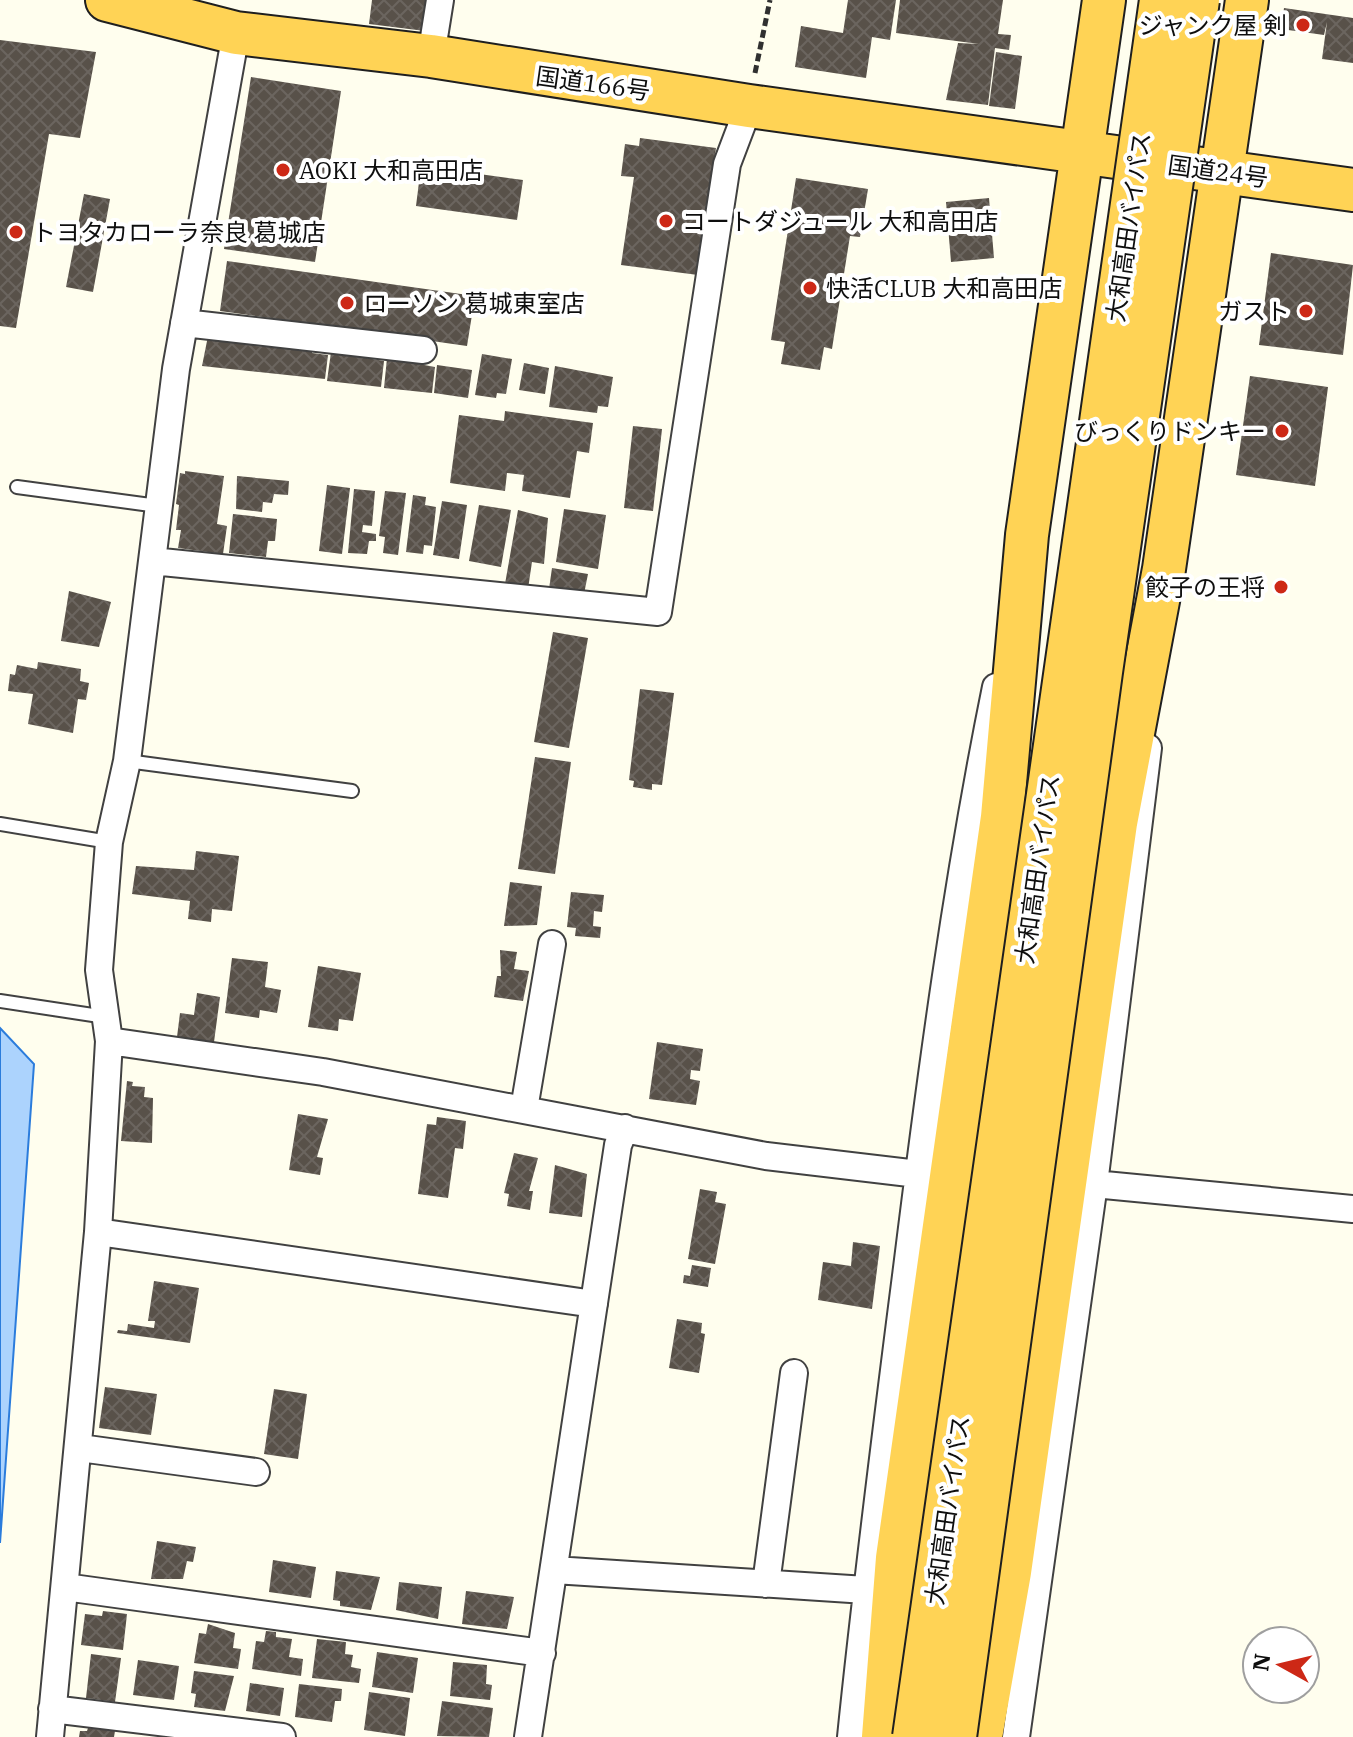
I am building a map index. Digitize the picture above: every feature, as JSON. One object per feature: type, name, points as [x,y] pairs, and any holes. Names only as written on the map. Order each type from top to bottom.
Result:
[{"type":"highway","name":"国道166号","points":[[107,0],[236,33],[431,56],[749,106],[1082,151]]},
{"type":"highway","points":[[883,1737],[933,1186],[1002,817],[1027,535],[1104,0]]},
{"type":"highway","name":"大和高田バイパス","points":[[914,1737],[1161,0]]},
{"type":"highway","name":"大和高田バイパス","points":[[955,1737],[1097,703],[1198,0]]},
{"type":"highway","points":[[981,1737],[1010,1572],[1116,823],[1164,569],[1247,0]]},
{"type":"highway","name":"国道24号","points":[[1082,151],[1353,190]]},
{"type":"street","points":[[431,56],[440,0]]},
{"type":"street","points":[[50,1737],[80,1448],[98,1232],[108,1029],[99,970],[109,842],[127,761],[184,323],[236,33]]},
{"type":"street","points":[[152,561],[658,612],[727,164],[749,106]]},
{"type":"street","points":[[184,323],[423,350]]},
{"type":"street","points":[[1016,1737],[1141,828],[1164,569]]},
{"type":"street","points":[[524,1109],[552,944]]},
{"type":"street","points":[[108,1029],[933,1186],[866,1590],[851,1737]]},
{"type":"street","points":[[528,1737],[618,1145],[625,1128]]},
{"type":"street","points":[[1094,1184],[1353,1209]]},
{"type":"street","points":[[98,1232],[594,1304]]},
{"type":"street","points":[[766,1584],[794,1373]]},
{"type":"street","points":[[80,1448],[256,1472]]},
{"type":"street","points":[[554,1570],[866,1590]]},
{"type":"street","points":[[65,1587],[542,1653]]},
{"type":"street","points":[[52,1709],[282,1737]]},
{"type":"lane","points":[[17,487],[158,506]]},
{"type":"lane","points":[[127,761],[352,791]]},
{"type":"lane","points":[[0,824],[109,842]]},
{"type":"lane","points":[[0,1001],[108,1029]]},
{"type":"path","points":[[749,106],[770,0]]},
{"type":"water","points":[[0,1028],[34,1064],[0,1543]]},
{"type":"building","points":[[372,0],[429,0],[425,31],[369,24]]},
{"type":"building","points":[[848,0],[896,0],[890,40],[872,37],[866,78],[795,67],[801,26],[843,33]]},
{"type":"building","points":[[900,0],[1003,0],[998,34],[1011,35],[1009,50],[995,48],[988,105],[946,100],[958,43],[979,44],[896,33]]},
{"type":"building","points":[[1284,8],[1353,18],[1353,63],[1322,59],[1327,22],[1324,35],[1281,29]]},
{"type":"building","name":"トヨタカローラ奈良 葛城店","points":[[0,40],[96,52],[80,138],[49,134],[16,328],[0,326]]},
{"type":"building","points":[[996,52],[1022,56],[1015,109],[989,106]]},
{"type":"building","name":"AOKI 大和高田店","points":[[251,77],[341,91],[315,262],[224,249]]},
{"type":"building","name":"コートダジュール 大和高田店","points":[[640,138],[716,148],[698,275],[621,265],[634,177],[621,176],[625,144],[639,146]]},
{"type":"building","points":[[421,166],[523,180],[517,220],[416,206]]},
{"type":"building","name":"快活CLUB 大和高田店","points":[[796,178],[868,189],[860,237],[850,236],[832,349],[824,347],[820,370],[781,364],[785,342],[771,340]]},
{"type":"building","points":[[84,194],[110,199],[93,292],[66,287]]},
{"type":"building","points":[[989,198],[994,258],[951,262],[946,202]]},
{"type":"building","name":"ガスト","points":[[1271,253],[1353,265],[1343,355],[1259,345]]},
{"type":"building","name":"ローソン 葛城東室店","points":[[227,261],[475,296],[467,346],[220,311]]},
{"type":"building","points":[[208,336],[256,342],[255,346],[312,349],[312,353],[328,355],[325,379],[202,366]]},
{"type":"building","points":[[331,352],[384,361],[381,387],[327,381]]},
{"type":"building","points":[[482,354],[512,359],[506,394],[497,393],[496,398],[475,395]]},
{"type":"building","points":[[387,358],[435,367],[432,393],[384,388]]},
{"type":"building","points":[[524,363],[549,368],[545,394],[519,390]]},
{"type":"building","points":[[437,365],[472,370],[468,398],[434,393]]},
{"type":"building","points":[[555,366],[613,377],[608,407],[598,406],[597,413],[549,407]]},
{"type":"building","name":"びっくりドンキー","points":[[1250,376],[1328,387],[1315,486],[1236,475]]},
{"type":"building","points":[[505,411],[593,423],[589,453],[577,451],[570,498],[522,491],[524,475],[507,473],[505,491],[450,483],[459,415],[504,421]]},
{"type":"building","points":[[633,426],[662,429],[653,511],[624,508]]},
{"type":"building","points":[[185,471],[224,476],[217,524],[227,526],[223,554],[178,548],[181,530],[176,530],[179,505],[176,504],[180,473],[185,474]]},
{"type":"building","points":[[237,476],[289,481],[288,495],[274,494],[272,503],[263,502],[262,512],[236,509]]},
{"type":"building","points":[[327,485],[350,488],[342,554],[319,551]]},
{"type":"building","points":[[354,489],[375,491],[372,526],[363,525],[362,532],[376,534],[376,541],[369,541],[367,554],[348,553]]},
{"type":"building","points":[[385,491],[406,493],[398,555],[383,553],[385,537],[379,536]]},
{"type":"building","points":[[413,495],[426,497],[425,505],[436,507],[432,546],[424,545],[423,554],[406,552]]},
{"type":"building","points":[[442,501],[467,505],[459,559],[433,555]]},
{"type":"building","points":[[479,505],[511,510],[501,567],[469,561]]},
{"type":"building","points":[[564,509],[606,515],[598,569],[556,562]]},
{"type":"building","points":[[518,510],[548,518],[544,564],[532,562],[528,589],[505,584]]},
{"type":"building","points":[[233,514],[277,519],[275,541],[268,541],[266,557],[229,553]]},
{"type":"building","points":[[552,568],[588,574],[584,594],[549,589]]},
{"type":"building","points":[[69,591],[111,602],[99,647],[61,641]]},
{"type":"building","points":[[553,632],[588,638],[569,748],[534,742]]},
{"type":"building","points":[[38,662],[81,669],[80,681],[89,683],[86,700],[78,699],[73,733],[28,724],[33,694],[8,691],[10,674],[15,675],[17,665],[37,669]]},
{"type":"building","points":[[640,689],[674,693],[662,785],[652,784],[652,790],[633,787],[634,781],[629,780]]},
{"type":"building","points":[[535,757],[571,762],[555,874],[518,869]]},
{"type":"building","points":[[196,851],[239,856],[232,911],[212,909],[211,922],[188,919],[190,901],[132,894],[136,866],[194,870]]},
{"type":"building","points":[[510,882],[542,886],[537,925],[504,926]]},
{"type":"building","points":[[571,892],[604,895],[602,912],[594,911],[593,926],[601,927],[600,938],[575,936],[576,928],[567,927]]},
{"type":"building","points":[[500,950],[517,952],[514,969],[529,971],[523,1001],[494,997],[497,976],[501,976]]},
{"type":"building","points":[[232,958],[268,962],[265,987],[281,990],[277,1013],[260,1010],[259,1018],[225,1013]]},
{"type":"building","points":[[318,966],[361,973],[353,1021],[339,1019],[338,1031],[308,1027]]},
{"type":"building","points":[[197,993],[220,997],[214,1042],[177,1037],[180,1013],[194,1015]]},
{"type":"building","points":[[657,1042],[703,1049],[700,1071],[691,1070],[690,1079],[700,1081],[696,1105],[649,1099]]},
{"type":"building","points":[[127,1081],[133,1082],[132,1086],[145,1087],[144,1097],[153,1098],[152,1143],[121,1141]]},
{"type":"building","points":[[298,1114],[328,1119],[317,1157],[323,1158],[320,1175],[289,1170]]},
{"type":"building","points":[[437,1117],[466,1121],[463,1149],[455,1148],[448,1198],[418,1194],[427,1124],[436,1125]]},
{"type":"building","points":[[514,1153],[538,1158],[529,1191],[533,1191],[530,1210],[507,1206],[509,1194],[504,1193]]},
{"type":"building","points":[[555,1165],[587,1174],[582,1217],[549,1213]]},
{"type":"building","points":[[700,1189],[717,1192],[715,1202],[726,1204],[715,1264],[688,1259]]},
{"type":"building","points":[[853,1242],[880,1246],[872,1309],[818,1300],[823,1262],[851,1266]]},
{"type":"building","points":[[692,1265],[711,1268],[708,1287],[683,1283],[684,1275],[690,1276]]},
{"type":"building","points":[[154,1281],[199,1288],[190,1343],[117,1333],[118,1330],[127,1331],[128,1324],[154,1328],[155,1321],[148,1321]]},
{"type":"building","points":[[677,1319],[702,1323],[701,1333],[705,1334],[699,1373],[669,1368]]},
{"type":"building","points":[[105,1387],[157,1394],[151,1435],[99,1428]]},
{"type":"building","points":[[274,1389],[307,1394],[298,1459],[264,1454]]},
{"type":"building","points":[[157,1541],[196,1547],[193,1562],[187,1561],[183,1579],[151,1579]]},
{"type":"building","points":[[273,1560],[316,1567],[311,1598],[269,1592]]},
{"type":"building","points":[[336,1571],[380,1577],[371,1610],[340,1606],[340,1601],[333,1600]]},
{"type":"building","points":[[399,1582],[442,1587],[438,1619],[396,1610]]},
{"type":"building","points":[[466,1591],[514,1597],[507,1629],[462,1624]]},
{"type":"building","points":[[103,1611],[127,1614],[123,1650],[81,1645],[85,1614],[102,1616]]},
{"type":"building","points":[[208,1624],[235,1633],[233,1648],[241,1649],[238,1669],[194,1663],[199,1633],[206,1634]]},
{"type":"building","points":[[266,1631],[276,1632],[276,1637],[292,1639],[289,1657],[303,1659],[301,1676],[252,1669],[256,1641],[264,1642]]},
{"type":"building","points":[[317,1639],[346,1642],[345,1654],[353,1655],[351,1667],[361,1669],[359,1683],[312,1678]]},
{"type":"building","points":[[377,1652],[418,1658],[413,1693],[372,1687]]},
{"type":"building","points":[[91,1654],[121,1658],[115,1702],[86,1698]]},
{"type":"building","points":[[138,1660],[179,1666],[174,1700],[133,1695]]},
{"type":"building","points":[[453,1662],[487,1665],[486,1684],[492,1685],[490,1700],[450,1696]]},
{"type":"building","points":[[194,1671],[234,1676],[225,1711],[194,1707],[196,1694],[191,1693]]},
{"type":"building","points":[[250,1683],[284,1688],[280,1716],[246,1711]]},
{"type":"building","points":[[299,1684],[342,1689],[341,1701],[335,1701],[332,1722],[295,1717]]},
{"type":"building","points":[[369,1692],[410,1698],[405,1736],[364,1730]]},
{"type":"building","points":[[442,1701],[493,1708],[489,1737],[437,1736]]},
{"type":"building","points":[[88,1728],[115,1731],[114,1737],[79,1737],[80,1731],[87,1731]]},
{"type":"place","name":"ジャンク屋 剣","points":[[1303,25]]},
{"type":"place","name":"AOKI 大和高田店","points":[[283,170]]},
{"type":"place","name":"コートダジュール 大和高田店","points":[[666,221]]},
{"type":"place","name":"トヨタカローラ奈良 葛城店","points":[[16,232]]},
{"type":"place","name":"快活CLUB 大和高田店","points":[[810,288]]},
{"type":"place","name":"ローソン 葛城東室店","points":[[347,303]]},
{"type":"place","name":"ガスト","points":[[1306,311]]},
{"type":"place","name":"びっくりドンキー","points":[[1282,431]]},
{"type":"place","name":"餃子の王将","points":[[1281,587]]}]
